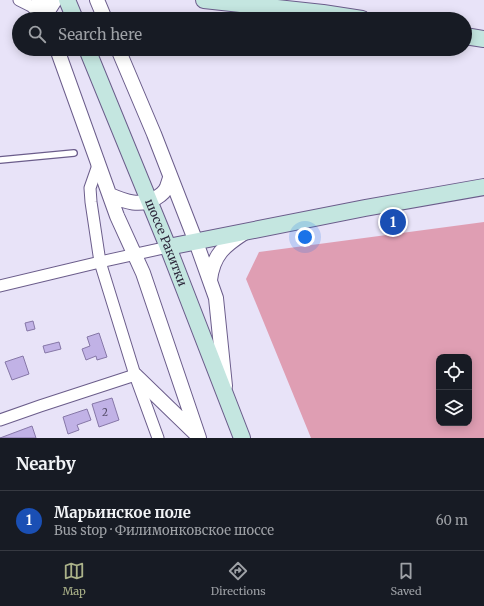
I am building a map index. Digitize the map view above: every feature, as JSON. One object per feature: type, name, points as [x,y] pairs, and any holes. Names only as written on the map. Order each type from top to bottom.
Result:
[{"type":"main road","points":[[67,0],[72,12]]},
{"type":"main road","points":[[204,0],[314,12]]},
{"type":"main road","points":[[472,37],[484,39]]},
{"type":"main road","name":"шоссе Ракитки","points":[[90,56],[168,247],[242,438]]},
{"type":"main road","points":[[168,247],[365,208],[484,187]]},
{"type":"street","points":[[19,0],[31,6],[38,12]]},
{"type":"street","points":[[38,0],[43,12]]},
{"type":"street","points":[[48,12],[55,0]]},
{"type":"street","points":[[97,0],[102,12]]},
{"type":"street","points":[[60,56],[117,216],[142,273],[199,437]]},
{"type":"street","points":[[121,56],[154,134],[216,298],[226,398]]},
{"type":"street","points":[[98,160],[97,168],[90,188],[90,202],[100,262],[135,375],[158,438]]},
{"type":"street","points":[[110,195],[129,202],[149,202],[162,194],[167,188],[170,178]]},
{"type":"street","points":[[210,281],[211,269],[217,256],[229,243],[246,232]]},
{"type":"street","points":[[1,283],[168,247]]},
{"type":"street","points":[[135,375],[199,437]]},
{"type":"street","points":[[0,420],[135,375]]},
{"type":"lane","points":[[0,160],[74,153]]},
{"type":"shaded area","points":[[484,222],[484,438],[311,438],[246,279],[259,252]]},
{"type":"building","points":[[33,321],[35,329],[27,331],[25,323]]},
{"type":"building","points":[[99,333],[107,357],[97,360],[96,356],[86,360],[82,349],[90,346],[87,337]]},
{"type":"building","points":[[59,342],[61,349],[45,353],[43,346]]},
{"type":"building","points":[[23,356],[29,374],[12,380],[5,362]]},
{"type":"building","points":[[112,398],[119,420],[99,427],[92,404]]},
{"type":"building","points":[[87,409],[91,420],[77,425],[79,430],[68,434],[63,417]]},
{"type":"building","points":[[32,426],[36,438],[0,438]]},
{"type":"place","name":"Марьинское поле","points":[[393,222]]}]
